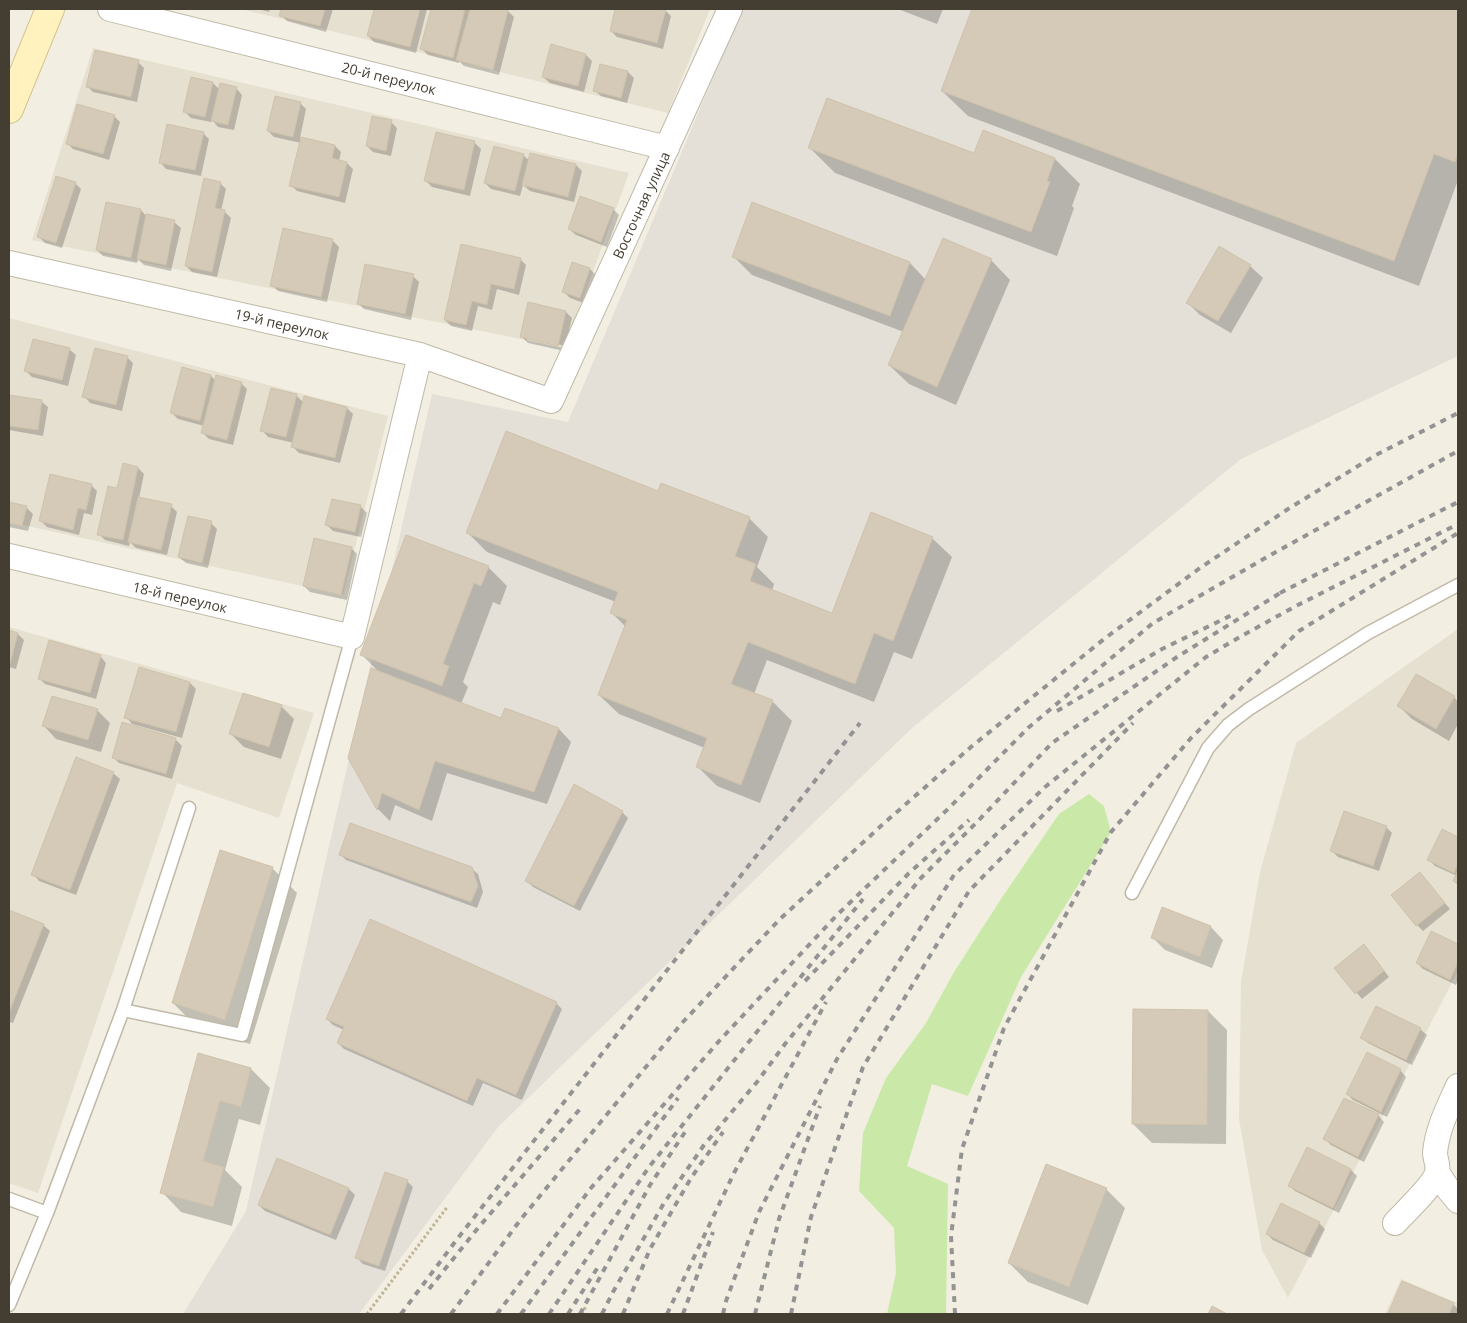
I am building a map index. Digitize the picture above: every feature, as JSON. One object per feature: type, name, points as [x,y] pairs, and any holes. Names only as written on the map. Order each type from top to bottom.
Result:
[{"type":"street","points":[[9,109],[50,9]]},
{"type":"street","name":"20-й переулок","points":[[110,9],[667,148]]},
{"type":"street","name":"Восточная улица","points":[[551,401],[730,9]]},
{"type":"street","name":"19-й переулок","points":[[9,263],[420,355],[551,401]]},
{"type":"street","points":[[352,637],[420,355]]},
{"type":"street","name":"18-й переулок","points":[[9,556],[352,637]]},
{"type":"street","points":[[1458,1086],[1445,1113],[1439,1131],[1435,1154],[1437,1172],[1458,1201]]},
{"type":"street","points":[[1395,1223],[1428,1188],[1437,1172]]},
{"type":"lane","points":[[1132,893],[1208,748],[1228,726],[1249,709],[1368,633],[1458,585]]},
{"type":"lane","points":[[123,1010],[242,1035],[352,637]]},
{"type":"lane","points":[[9,1305],[47,1214],[123,1010],[189,808]]},
{"type":"lane","points":[[9,1199],[47,1214]]},
{"type":"path","points":[[367,1314],[448,1206]]},
{"type":"path","points":[[582,1314],[586,1306]]},
{"type":"shaded area","points":[[241,9],[710,9],[668,113]]},
{"type":"shaded area","points":[[742,9],[1458,9],[1458,356],[1241,459],[912,728],[498,1127],[359,1314],[183,1314],[246,1211],[432,394],[568,422]]},
{"type":"shaded area","points":[[93,48],[629,173],[565,348],[32,240]]},
{"type":"shaded area","points":[[9,318],[388,416],[343,595],[9,522]]},
{"type":"shaded area","points":[[9,627],[314,713],[279,818],[177,783],[38,1193],[9,1183]]},
{"type":"shaded area","points":[[1458,629],[1458,971],[1288,1298],[1262,1250],[1239,1119],[1241,982],[1260,872],[1296,743]]},
{"type":"shaded area","points":[[1401,1279],[1458,1303],[1458,1314],[1385,1314]]},
{"type":"green space","points":[[1089,794],[1104,806],[1111,832],[1021,977],[968,1096],[932,1084],[907,1166],[948,1184],[946,1314],[887,1314],[896,1273],[894,1228],[859,1191],[863,1133],[886,1078],[926,1023],[954,972],[1001,899],[1059,814]]},
{"type":"building","points":[[281,9],[325,9],[320,26],[279,16]]},
{"type":"building","points":[[374,9],[420,9],[410,47],[367,36]]},
{"type":"building","points":[[431,9],[465,9],[453,58],[420,49]]},
{"type":"building","points":[[470,9],[508,10],[493,70],[456,60]]},
{"type":"building","points":[[615,9],[666,9],[657,43],[610,31]]},
{"type":"building","points":[[972,9],[1458,9],[1458,153],[1455,162],[1434,154],[1394,261],[941,91]]},
{"type":"building","points":[[551,44],[586,54],[578,86],[542,77]]},
{"type":"building","points":[[95,50],[139,60],[131,97],[86,87]]},
{"type":"building","points":[[600,64],[628,71],[621,98],[593,91]]},
{"type":"building","points":[[191,77],[213,82],[205,117],[183,112]]},
{"type":"building","points":[[220,83],[237,87],[228,125],[211,121]]},
{"type":"building","points":[[275,96],[301,102],[293,137],[267,131]]},
{"type":"building","points":[[827,98],[974,153],[983,130],[1055,158],[1047,181],[1050,182],[1031,232],[808,148]]},
{"type":"building","points":[[77,104],[115,115],[103,154],[66,144]]},
{"type":"building","points":[[372,116],[392,120],[386,151],[366,146]]},
{"type":"building","points":[[167,124],[204,132],[195,170],[159,163]]},
{"type":"building","points":[[436,132],[475,141],[464,190],[424,181]]},
{"type":"building","points":[[301,137],[335,145],[332,158],[347,162],[339,197],[289,186]]},
{"type":"building","points":[[494,146],[524,154],[515,191],[484,183]]},
{"type":"building","points":[[530,153],[576,164],[568,197],[522,185]]},
{"type":"building","points":[[56,176],[76,182],[56,243],[37,237]]},
{"type":"building","points":[[204,178],[221,182],[215,208],[225,210],[212,272],[185,266]]},
{"type":"building","points":[[580,196],[614,208],[601,242],[568,229]]},
{"type":"building","points":[[106,202],[141,209],[131,258],[96,250]]},
{"type":"building","points":[[752,202],[910,262],[890,316],[732,257]]},
{"type":"building","points":[[146,214],[175,220],[166,265],[137,259]]},
{"type":"building","points":[[283,228],[333,239],[321,297],[270,286]]},
{"type":"building","points":[[943,238],[992,259],[937,387],[888,365]]},
{"type":"building","points":[[461,244],[521,258],[514,289],[491,284],[487,305],[472,301],[466,325],[444,320]]},
{"type":"building","points":[[1219,246],[1251,265],[1218,321],[1186,303]]},
{"type":"building","points":[[572,262],[590,268],[580,298],[562,292]]},
{"type":"building","points":[[365,264],[414,274],[405,314],[357,304]]},
{"type":"building","points":[[528,302],[566,311],[558,346],[520,337]]},
{"type":"building","points":[[33,339],[70,348],[62,380],[24,371]]},
{"type":"building","points":[[95,348],[128,356],[116,405],[82,397]]},
{"type":"building","points":[[182,367],[211,375],[200,421],[170,413]]},
{"type":"building","points":[[216,375],[242,382],[227,440],[201,433]]},
{"type":"building","points":[[271,388],[297,394],[286,437],[260,431]]},
{"type":"building","points":[[9,395],[42,400],[38,430],[9,426]]},
{"type":"building","points":[[304,396],[347,407],[335,458],[291,447]]},
{"type":"building","points":[[506,431],[658,491],[661,483],[750,517],[735,556],[756,564],[750,581],[832,613],[871,512],[933,537],[893,641],[874,633],[855,684],[748,642],[731,684],[773,700],[741,785],[696,767],[707,738],[598,695],[627,620],[610,613],[618,592],[466,533]]},
{"type":"building","points":[[123,463],[138,467],[123,540],[97,535],[108,486],[117,488]]},
{"type":"building","points":[[50,474],[92,484],[86,510],[78,508],[73,530],[39,521]]},
{"type":"building","points":[[138,497],[172,504],[161,550],[128,542]]},
{"type":"building","points":[[332,499],[361,505],[355,532],[325,525]]},
{"type":"building","points":[[9,502],[27,506],[22,526],[9,523]]},
{"type":"building","points":[[188,516],[212,521],[202,563],[178,557]]},
{"type":"building","points":[[406,535],[489,566],[481,586],[474,583],[443,664],[449,666],[442,686],[360,655]]},
{"type":"building","points":[[314,538],[352,547],[341,595],[303,586]]},
{"type":"building","points":[[9,630],[18,633],[10,664],[9,664]]},
{"type":"building","points":[[49,640],[101,655],[90,693],[38,679]]},
{"type":"building","points":[[139,667],[190,682],[176,732],[124,718]]},
{"type":"building","points":[[371,668],[501,718],[505,708],[559,728],[534,792],[435,761],[419,810],[382,793],[377,810],[348,758]]},
{"type":"building","points":[[1416,674],[1455,696],[1436,729],[1397,706]]},
{"type":"building","points":[[243,693],[282,705],[269,747],[229,734]]},
{"type":"building","points":[[52,696],[98,709],[88,740],[42,726]]},
{"type":"building","points":[[122,722],[176,738],[166,774],[112,758]]},
{"type":"building","points":[[76,757],[114,772],[70,890],[31,875]]},
{"type":"building","points":[[574,784],[623,811],[574,906],[525,881]]},
{"type":"building","points":[[1344,811],[1387,826],[1373,866],[1330,851]]},
{"type":"building","points":[[350,823],[472,867],[478,886],[471,902],[339,855]]},
{"type":"building","points":[[1442,829],[1458,837],[1458,863],[1454,873],[1427,860]]},
{"type":"building","points":[[220,850],[273,867],[225,1020],[172,1003]]},
{"type":"building","points":[[1458,870],[1458,884],[1453,881]]},
{"type":"building","points":[[1420,872],[1445,903],[1416,926],[1391,895]]},
{"type":"building","points":[[1162,907],[1211,926],[1200,957],[1151,938]]},
{"type":"building","points":[[9,910],[44,924],[9,1013]]},
{"type":"building","points":[[370,919],[557,1002],[516,1095],[477,1078],[467,1101],[337,1043],[344,1027],[326,1019]]},
{"type":"building","points":[[1431,931],[1458,944],[1458,962],[1450,980],[1416,963]]},
{"type":"building","points":[[1364,944],[1384,971],[1355,994],[1334,968]]},
{"type":"building","points":[[1376,1006],[1421,1028],[1406,1060],[1360,1038]]},
{"type":"building","points":[[1133,1009],[1208,1010],[1207,1125],[1132,1124]]},
{"type":"building","points":[[1367,1052],[1401,1069],[1381,1112],[1346,1094]]},
{"type":"building","points":[[198,1053],[251,1068],[241,1107],[220,1101],[203,1161],[224,1167],[213,1207],[160,1193]]},
{"type":"building","points":[[1344,1098],[1379,1114],[1358,1157],[1323,1139]]},
{"type":"building","points":[[1307,1147],[1351,1169],[1333,1208],[1288,1186]]},
{"type":"building","points":[[277,1158],[349,1188],[330,1235],[258,1205]]},
{"type":"building","points":[[1046,1164],[1107,1188],[1069,1287],[1008,1263]]},
{"type":"building","points":[[385,1172],[408,1180],[379,1266],[355,1258]]},
{"type":"building","points":[[1281,1203],[1320,1222],[1304,1253],[1266,1234]]},
{"type":"building","points":[[1402,1281],[1454,1303],[1449,1314],[1388,1314]]},
{"type":"building","points":[[1212,1306],[1227,1314],[1208,1314]]},
{"type":"railway","points":[[451,1314],[521,1219],[682,1023],[779,920],[882,825],[971,747],[1104,639],[1200,568],[1288,509],[1376,455],[1458,413]]},
{"type":"railway","points":[[497,1314],[591,1188],[720,1040],[837,915],[949,808],[1028,728],[1153,623],[1458,451]]},
{"type":"railway","points":[[1280,593],[1458,502]]},
{"type":"railway","points":[[723,1314],[759,1212],[837,1059],[954,875],[1045,787],[1206,657],[1296,606],[1458,524]]},
{"type":"railway","points":[[955,1314],[951,1236],[962,1149],[1004,1028],[1111,832],[1191,738],[1299,631],[1458,533]]},
{"type":"railway","points":[[602,1314],[664,1203],[704,1145],[921,878],[1052,743],[1177,657],[1285,590]]},
{"type":"railway","points":[[1057,711],[1162,649],[1232,615]]},
{"type":"railway","points":[[401,1314],[458,1238],[860,723]]},
{"type":"railway","points":[[791,1314],[811,1217],[863,1067],[969,891],[1133,723]]},
{"type":"railway","points":[[805,981],[909,873],[969,820]]},
{"type":"railway","points":[[549,1314],[649,1167],[863,899]]},
{"type":"railway","points":[[667,1314],[734,1173],[826,1002]]},
{"type":"railway","points":[[521,1314],[678,1098]]},
{"type":"railway","points":[[755,1314],[779,1219],[820,1106]]},
{"type":"railway","points":[[429,1289],[478,1228],[580,1109]]},
{"type":"railway","points":[[580,1314],[650,1185],[687,1129]]},
{"type":"railway","points":[[623,1314],[650,1249],[691,1178],[723,1132]]},
{"type":"railway","points":[[683,1314],[713,1232]]},
{"type":"railway","points":[[568,1314],[598,1267]]}]
